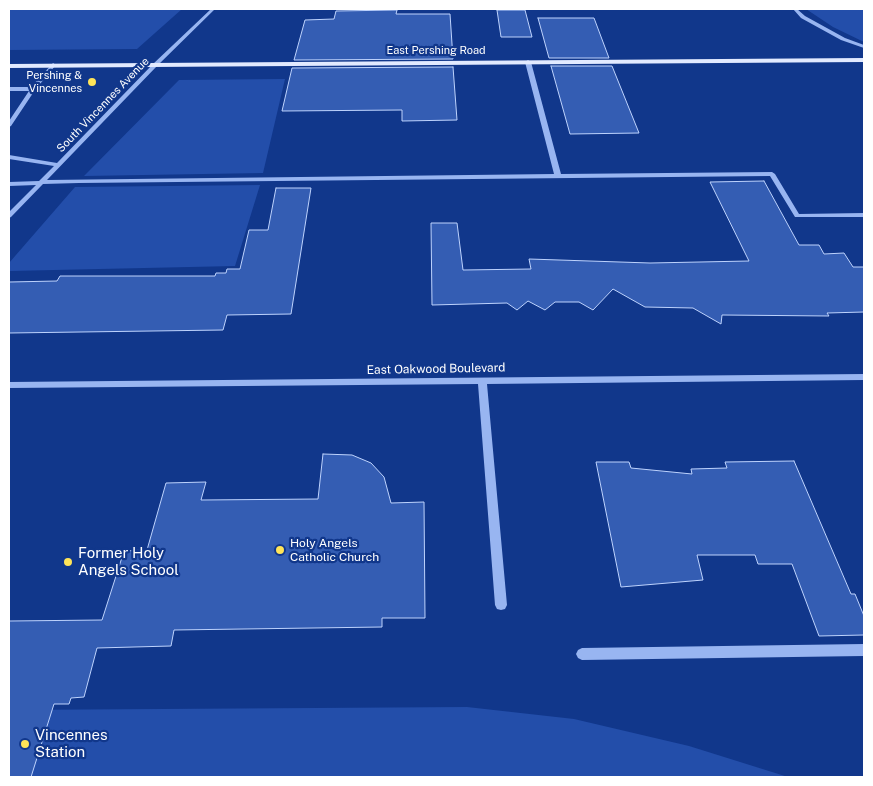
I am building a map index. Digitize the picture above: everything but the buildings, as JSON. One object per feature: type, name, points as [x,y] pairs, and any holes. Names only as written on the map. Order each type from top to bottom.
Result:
[{"type":"main road","name":"East Pershing Road","points":[[9,66],[864,60]]},
{"type":"street","name":"South Vincennes Avenue","points":[[9,216],[154,65],[212,9]]},
{"type":"street","points":[[795,9],[803,17],[843,39],[864,47]]},
{"type":"street","points":[[528,62],[558,176]]},
{"type":"street","points":[[9,125],[33,89],[53,65]]},
{"type":"street","points":[[9,89],[33,89]]},
{"type":"street","points":[[9,157],[58,165]]},
{"type":"street","points":[[9,184],[42,181],[772,174],[797,216],[864,215]]},
{"type":"street","name":"East Oakwood Boulevard","points":[[9,386],[864,377]]},
{"type":"street","points":[[482,381],[501,605]]},
{"type":"street","points":[[582,654],[864,650]]},
{"type":"shaded area","points":[[9,9],[182,9],[137,49],[9,50]]},
{"type":"shaded area","points":[[806,9],[864,9],[864,42],[833,27]]},
{"type":"shaded area","points":[[285,79],[263,173],[84,176],[179,80]]},
{"type":"shaded area","points":[[260,185],[235,266],[9,271],[9,263],[75,187]]},
{"type":"shaded area","points":[[467,707],[574,719],[689,746],[788,777],[9,777],[9,710]]},
{"type":"place","name":"Pershing & Vincennes","points":[[92,82]]},
{"type":"place","name":"Holy Angels Catholic Church","points":[[280,550]]},
{"type":"place","name":"Former Holy Angels School","points":[[68,562]]},
{"type":"place","name":"Vincennes Station","points":[[25,744]]}]
